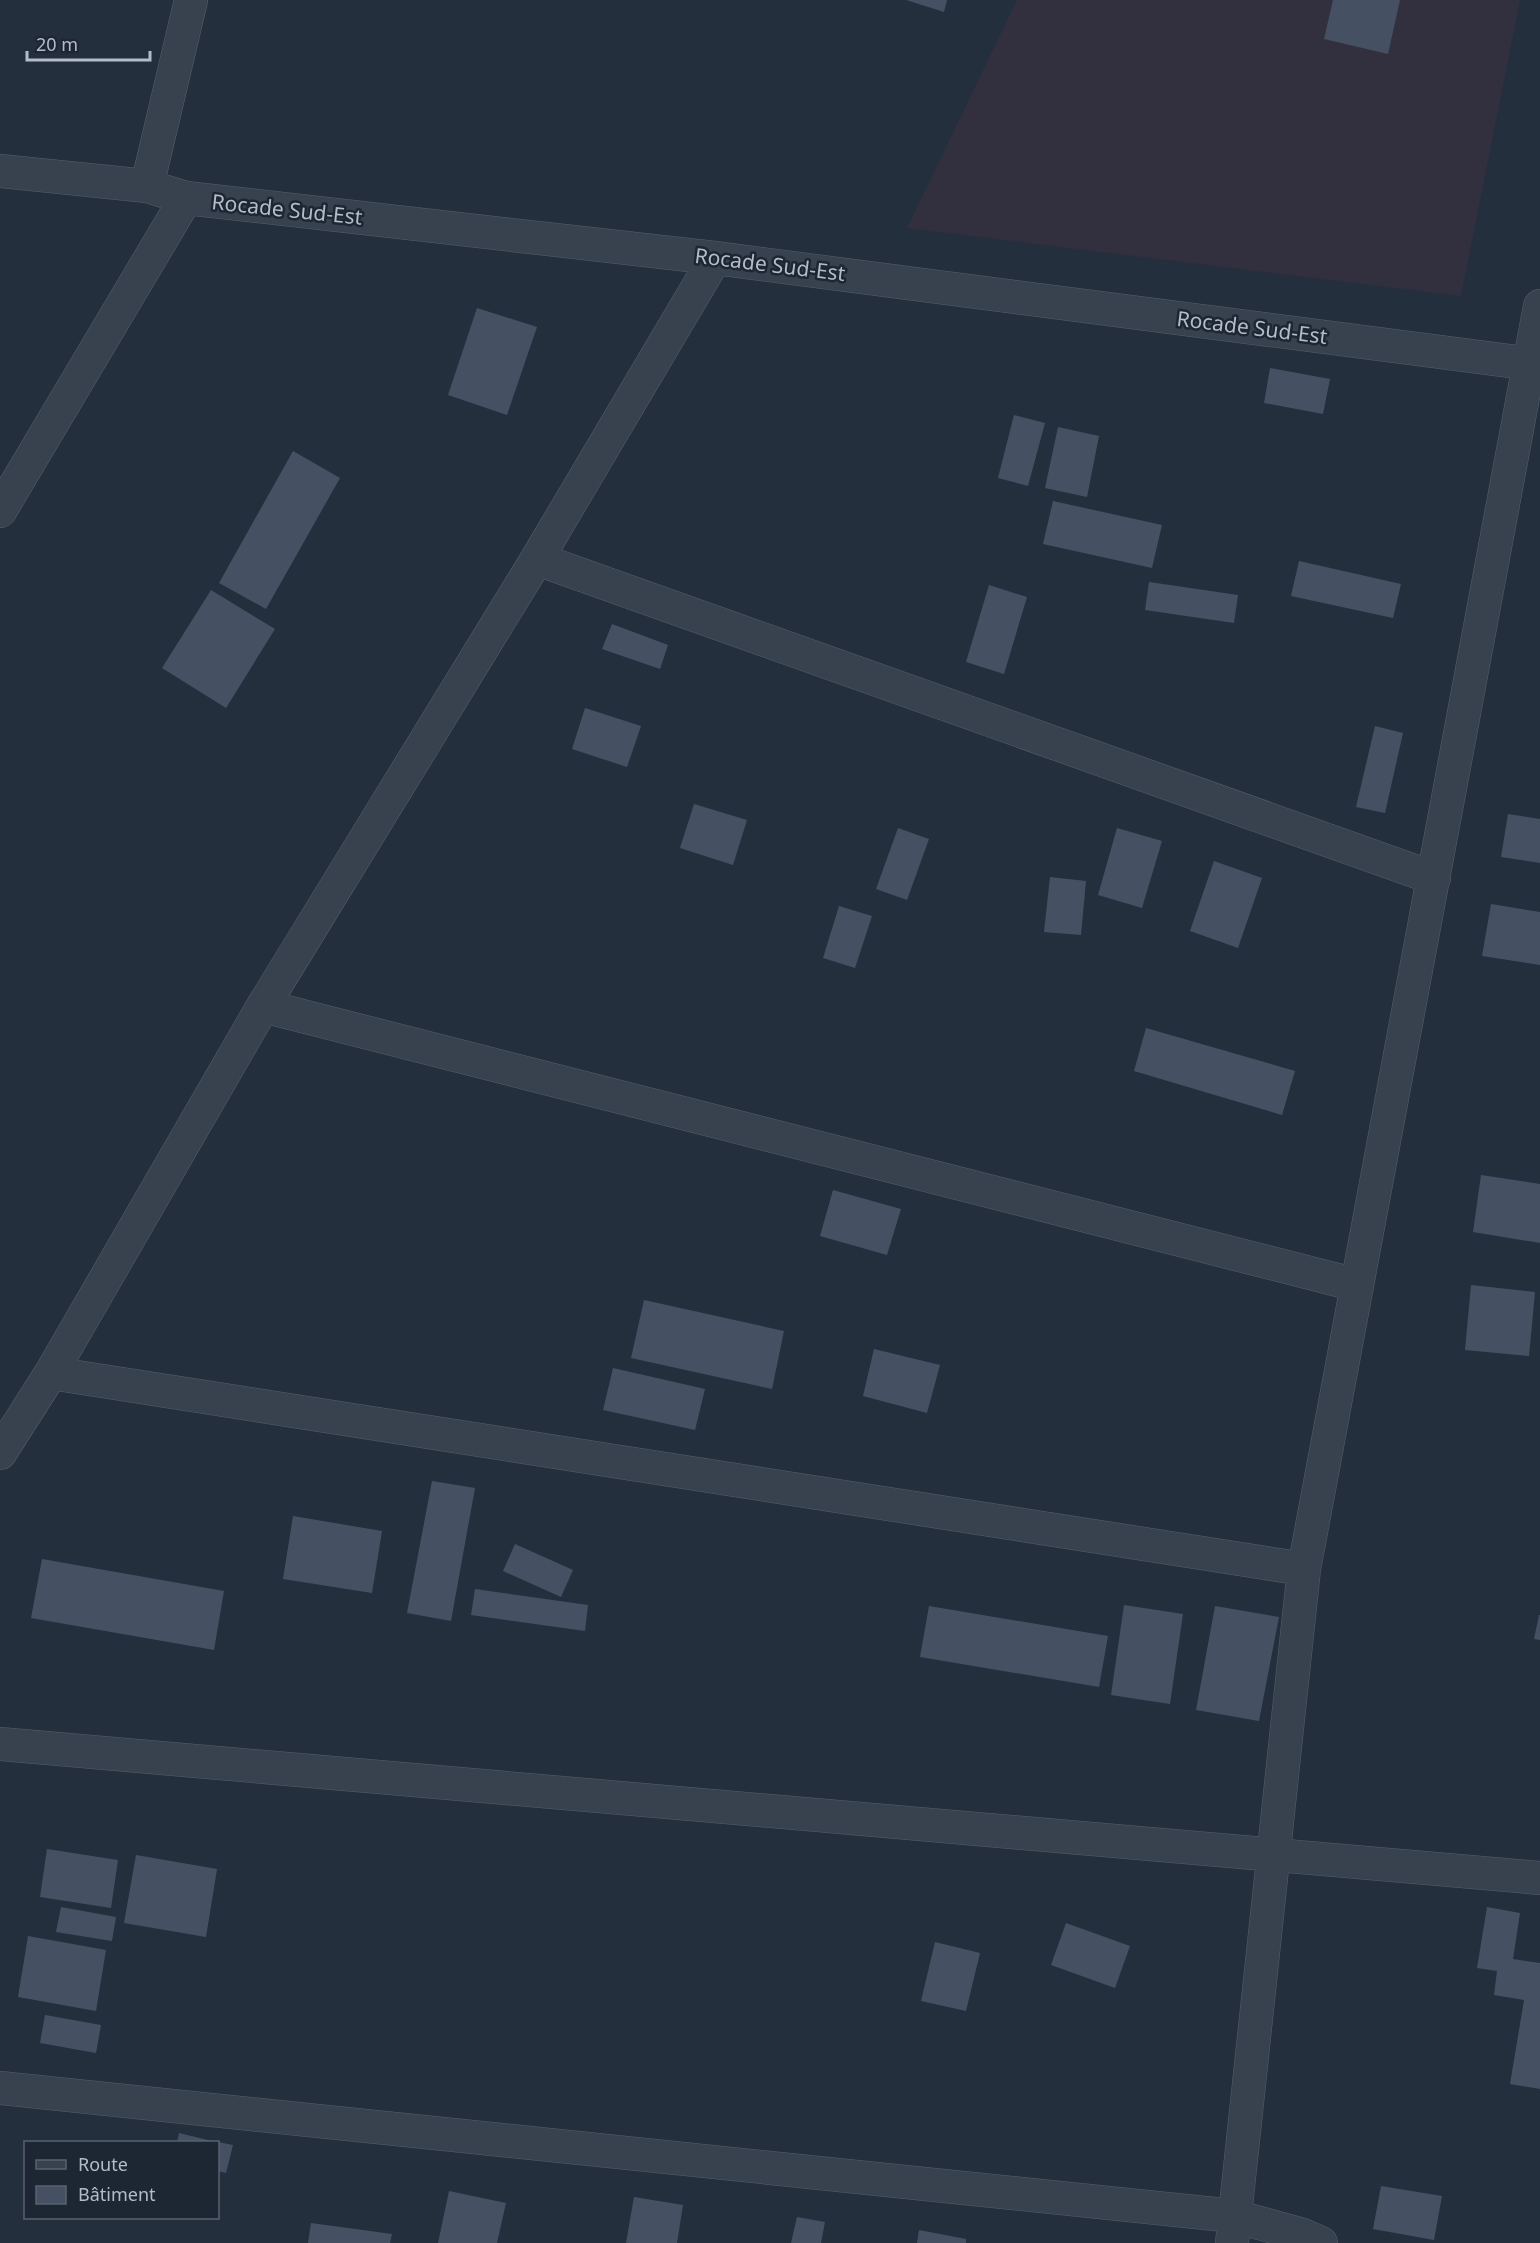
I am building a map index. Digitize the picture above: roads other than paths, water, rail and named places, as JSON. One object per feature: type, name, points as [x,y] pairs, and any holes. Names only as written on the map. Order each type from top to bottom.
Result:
[{"type":"street","points":[[147,186],[191,0]]},
{"type":"street","name":"Rocade Sud-Est","points":[[0,171],[147,186],[186,198],[715,258],[1535,364]]},
{"type":"street","points":[[0,511],[186,198]]},
{"type":"street","points":[[0,1453],[51,1373],[263,1006],[537,559],[715,258]]},
{"type":"street","points":[[1233,2230],[1304,1569],[1434,878],[1535,364],[1540,306]]},
{"type":"street","points":[[537,559],[1434,878]]},
{"type":"street","points":[[263,1006],[1357,1285]]},
{"type":"street","points":[[51,1373],[1304,1569]]},
{"type":"street","points":[[0,1744],[1540,1878]]},
{"type":"street","points":[[0,2088],[1233,2230],[1304,2235],[1321,2243]]}]
